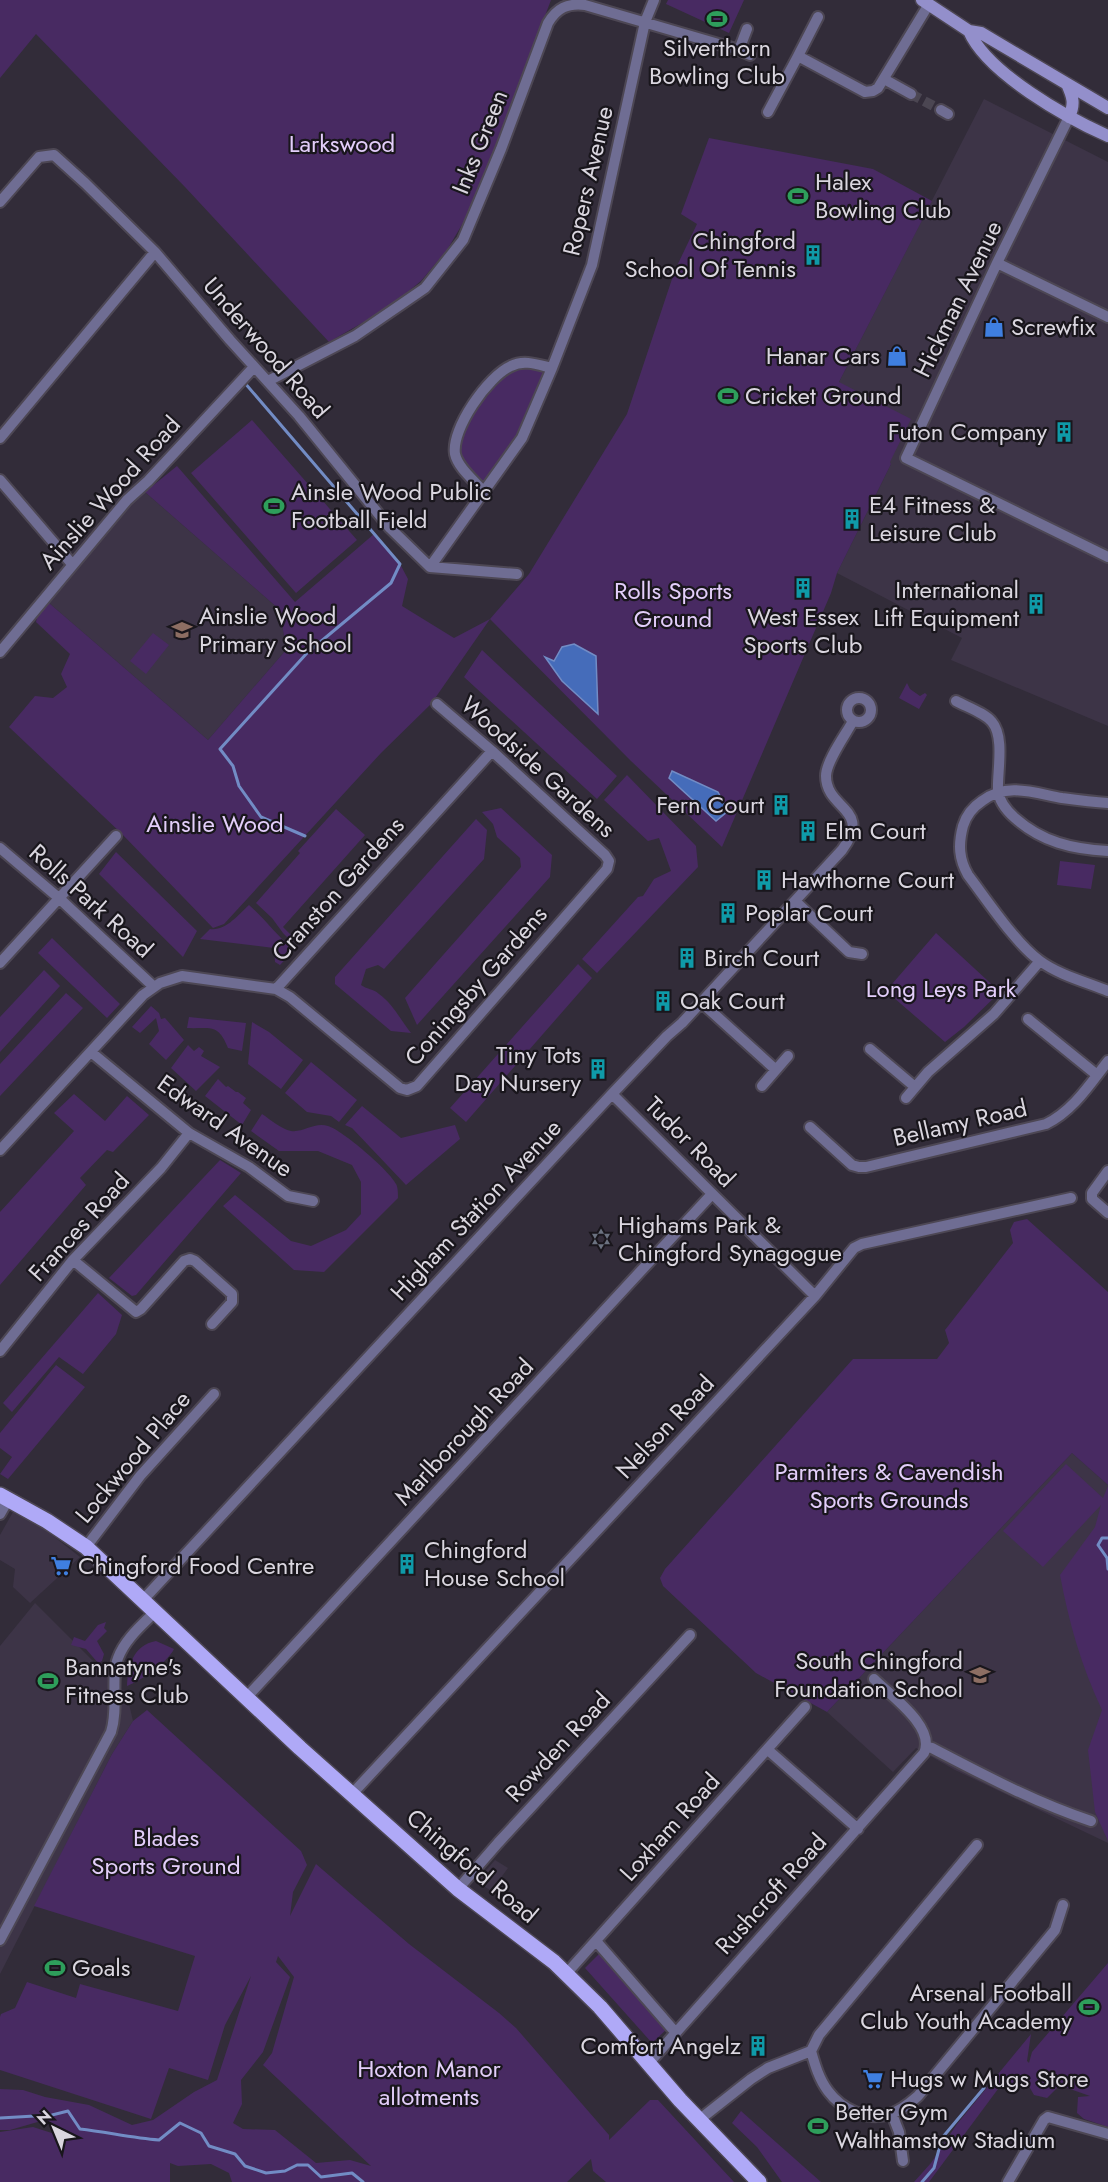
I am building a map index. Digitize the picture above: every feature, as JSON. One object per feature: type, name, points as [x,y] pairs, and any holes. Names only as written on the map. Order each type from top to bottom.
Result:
[{"type":"main road","points":[[926,2],[969,32],[974,42],[994,64],[1048,104],[1108,136]]},
{"type":"main road","points":[[969,32],[981,33],[1108,108]]},
{"type":"main road","points":[[1066,83],[1074,103],[1069,117]]},
{"type":"main road","name":"Chingford Road","points":[[4,1497],[47,1521],[86,1547],[246,1698],[458,1889],[554,1962],[600,2007],[699,2120],[759,2182]]},
{"type":"street","name":"Ropers Avenue","points":[[430,567],[522,438],[552,368],[592,265],[645,22],[654,0]]},
{"type":"street","points":[[798,56],[865,92],[873,91],[884,79],[926,2]]},
{"type":"street","name":"Inks Green","points":[[268,381],[355,336],[425,288],[463,240],[553,14],[563,6],[573,4],[645,22],[750,55]]},
{"type":"street","points":[[768,112],[818,17]]},
{"type":"street","points":[[739,50],[747,29]]},
{"type":"street","points":[[884,79],[911,94]]},
{"type":"street","name":"Hickman Avenue","points":[[1069,117],[997,263],[906,458],[1108,557]]},
{"type":"street","name":"Underwood Road","points":[[0,202],[39,157],[54,155],[86,183],[155,252],[299,416],[390,528],[430,567]]},
{"type":"street","points":[[0,438],[155,252]]},
{"type":"street","points":[[997,263],[1108,317]]},
{"type":"street","points":[[483,491],[455,455],[455,443],[469,408],[489,382],[511,365],[527,362],[552,368]]},
{"type":"street","name":"Ainslie Wood Road","points":[[0,652],[126,500],[148,481],[254,367]]},
{"type":"street","points":[[0,480],[72,564]]},
{"type":"street","points":[[430,567],[517,574]]},
{"type":"street","points":[[956,701],[992,722],[998,732],[1000,777],[998,791],[1005,807],[1029,831],[1059,844],[1081,849],[1108,851]]},
{"type":"street","name":"Woodside Gardens","points":[[437,704],[492,751],[609,861]]},
{"type":"street","name":"Higham Station Avenue","points":[[143,1600],[612,1094],[842,850],[850,839],[853,829],[852,821],[848,811],[832,796],[826,776],[828,767],[853,721]]},
{"type":"street","name":"Cranston Gardens","points":[[153,986],[182,976],[276,989],[492,751]]},
{"type":"street","points":[[1108,803],[1011,789],[998,791],[980,802],[969,814],[964,822],[960,843],[961,863],[968,875],[1026,949],[1040,962],[1108,991]]},
{"type":"street","points":[[0,963],[116,836]]},
{"type":"street","name":"Rolls Park Road","points":[[0,848],[60,899],[153,986]]},
{"type":"street","name":"Coningsby Gardens","points":[[276,989],[298,1004],[400,1088],[413,1089],[607,869],[609,861]]},
{"type":"street","points":[[795,901],[849,952],[862,954]]},
{"type":"street","points":[[906,1098],[943,1058],[994,1014],[1040,962]]},
{"type":"street","points":[[0,1150],[153,986]]},
{"type":"street","points":[[701,1002],[776,1070]]},
{"type":"street","points":[[1028,1019],[1097,1075]]},
{"type":"street","points":[[870,1049],[915,1087]]},
{"type":"street","name":"Edward Avenue","points":[[91,1052],[189,1133],[249,1167],[288,1196],[313,1201]]},
{"type":"street","points":[[762,1086],[789,1056]]},
{"type":"street","name":"Bellamy Road","points":[[810,1127],[852,1165],[866,1167],[1046,1124],[1069,1110],[1108,1061]]},
{"type":"street","name":"Tudor Road","points":[[612,1094],[815,1296]]},
{"type":"street","name":"Frances Road","points":[[0,1351],[73,1260],[161,1168],[189,1133]]},
{"type":"street","points":[[1108,1172],[1092,1193],[1092,1199],[1108,1213]]},
{"type":"street","name":"Marlborough Road","points":[[246,1698],[712,1194]]},
{"type":"street","name":"Nelson Road","points":[[352,1794],[815,1296],[858,1245],[1071,1198]]},
{"type":"street","points":[[73,1260],[136,1312],[184,1261],[190,1259],[195,1261],[232,1294],[232,1302],[212,1324]]},
{"type":"street","name":"Lockwood Place","points":[[86,1547],[140,1476],[214,1394]]},
{"type":"street","points":[[0,1514],[4,1497]]},
{"type":"street","points":[[0,1940],[111,1732],[116,1710],[115,1679],[118,1657],[131,1635],[156,1611]]},
{"type":"street","name":"Rowden Road","points":[[458,1889],[690,1635]]},
{"type":"street","points":[[874,1679],[918,1721],[924,1732],[926,1750],[932,1748],[1060,1811],[1091,1821]]},
{"type":"street","name":"Loxham Road","points":[[566,1974],[805,1707]]},
{"type":"street","points":[[768,1750],[858,1829]]},
{"type":"street","name":"Rushcroft Road","points":[[649,2063],[926,1750]]},
{"type":"street","points":[[699,2120],[768,2068],[811,2051],[819,2035],[976,1845]]},
{"type":"street","points":[[811,2051],[828,2092],[848,2109],[862,2115],[878,2117],[892,2114],[918,2096],[1024,1967],[1054,1930],[1063,1905]]},
{"type":"street","points":[[596,1941],[676,2033]]},
{"type":"street","points":[[892,2114],[899,2132],[903,2162]]},
{"type":"street","points":[[1008,2182],[1044,2120],[1048,2117],[1108,2134]]},
{"type":"shaded area","points":[[984,99],[1108,162],[1108,726],[951,660],[962,638],[837,573],[891,464],[839,382]]},
{"type":"shaded area","name":"Ainslie Wood Primary School","points":[[145,492],[280,610],[286,650],[208,740],[49,603],[131,504]]},
{"type":"shaded area","name":"South Chingford Foundation School","points":[[1072,1453],[1108,1485],[1108,1843],[955,1770],[916,1748],[893,1772],[827,1712]]},
{"type":"shaded area","points":[[13,1512],[43,1528],[80,1557],[30,1603],[13,1587],[15,1569],[0,1560],[0,1535]]},
{"type":"shaded area","points":[[35,1603],[127,1695],[133,1721],[112,1754],[0,1974],[0,1646]]},
{"type":"shaded area","points":[[495,1860],[508,1868],[491,1891],[477,1881]]},
{"type":"green space","name":"Larkswood","points":[[0,0],[551,0],[473,206],[447,250],[421,281],[388,308],[329,342],[185,187],[36,34],[0,78]]},
{"type":"green space","name":"Silverthorn Bowling Club","points":[[668,0],[744,0],[729,33],[666,4]]},
{"type":"green space","name":"Rolls Sports Ground","points":[[709,138],[873,169],[932,201],[839,382],[911,419],[837,573],[831,593],[722,847],[631,761],[490,619],[529,574],[627,414],[675,270],[697,224],[681,214]]},
{"type":"green space","points":[[511,365],[552,368],[522,438],[483,491],[462,467],[457,452],[457,438],[462,424],[479,398]]},
{"type":"green space","name":"Ainsle Wood Public Football Field","points":[[252,420],[357,540],[296,593],[191,473]]},
{"type":"green space","name":"Ainslie Wood","points":[[177,466],[295,602],[374,534],[400,564],[408,579],[402,606],[454,638],[490,619],[431,704],[381,753],[224,924],[213,928],[121,833],[9,727],[35,696],[53,698],[67,687],[61,674],[70,654],[36,622],[39,609],[49,603],[208,740],[286,650],[280,610],[145,492]]},
{"type":"green space","points":[[153,633],[169,645],[146,674],[130,661]]},
{"type":"green space","points":[[482,650],[617,776],[597,799],[464,677]]},
{"type":"green space","points":[[907,683],[910,689],[920,696],[925,693],[927,695],[919,709],[899,698]]},
{"type":"green space","points":[[627,775],[696,846],[698,867],[597,973],[582,959],[638,897],[643,896],[654,879],[671,871],[659,838],[648,841],[604,800]]},
{"type":"green space","points":[[501,808],[552,855],[550,877],[417,1025],[405,998],[521,867],[520,858],[497,837],[493,824],[482,812]]},
{"type":"green space","points":[[336,809],[365,835],[283,927],[293,937],[290,940],[256,903]]},
{"type":"green space","points":[[476,819],[487,830],[484,859],[384,969],[378,965],[366,969],[361,985],[384,998],[411,1033],[391,1031],[335,984],[335,977]]},
{"type":"green space","points":[[116,852],[197,931],[183,957],[99,874]]},
{"type":"green space","points":[[1060,861],[1095,865],[1091,889],[1057,885]]},
{"type":"green space","points":[[249,905],[294,950],[280,965],[275,962],[274,948],[200,939],[210,929],[226,925]]},
{"type":"green space","name":"Long Leys Park","points":[[936,933],[1000,992],[945,1042],[886,991]]},
{"type":"green space","points":[[52,938],[120,1004],[107,1018],[38,953]]},
{"type":"green space","points":[[578,964],[592,978],[466,1122],[450,1108]]},
{"type":"green space","points":[[44,970],[60,986],[0,1052],[0,1017]]},
{"type":"green space","points":[[66,993],[83,1008],[0,1096],[0,1064]]},
{"type":"green space","points":[[151,1006],[159,1013],[161,1019],[165,1018],[184,1040],[166,1060],[149,1044],[159,1031],[156,1018],[140,1033],[132,1027]]},
{"type":"green space","points":[[189,1017],[246,1023],[242,1051],[228,1048],[221,1034],[213,1029],[187,1028]]},
{"type":"green space","points":[[252,1022],[269,1032],[303,1060],[281,1089],[248,1064]]},
{"type":"green space","points":[[188,1045],[194,1051],[199,1047],[204,1051],[201,1056],[220,1067],[196,1091],[171,1068]]},
{"type":"green space","points":[[311,1062],[357,1100],[339,1122],[331,1116],[307,1112],[285,1093]]},
{"type":"green space","points":[[218,1079],[226,1087],[228,1086],[246,1098],[243,1103],[251,1110],[242,1125],[205,1096]]},
{"type":"green space","points":[[74,1094],[105,1121],[127,1096],[149,1115],[113,1152],[107,1150],[80,1178],[86,1185],[0,1285],[0,1212],[74,1131],[54,1113]]},
{"type":"green space","points":[[362,1106],[401,1138],[455,1125],[460,1139],[406,1185],[352,1128],[345,1125]]},
{"type":"green space","points":[[262,1114],[291,1131],[323,1125],[335,1129],[376,1161],[397,1185],[398,1198],[324,1272],[294,1270],[223,1206],[235,1195],[291,1241],[311,1246],[346,1230],[361,1214],[361,1182],[352,1165],[318,1151],[279,1151],[251,1131]]},
{"type":"green space","points":[[220,1160],[241,1173],[136,1295],[132,1296],[109,1278]]},
{"type":"green space","name":"Parmiters & Cavendish Sports Grounds","points":[[1027,1219],[1108,1292],[1108,1485],[1072,1453],[827,1712],[756,1673],[663,1586],[660,1578],[665,1569],[853,1359],[937,1359],[949,1343],[945,1330],[1013,1243],[1010,1230],[1014,1222]]},
{"type":"green space","points":[[98,1293],[122,1315],[116,1334],[83,1374],[59,1357],[12,1412],[3,1403]]},
{"type":"green space","points":[[56,1365],[85,1387],[8,1479],[0,1474],[12,1457],[0,1448],[0,1433]]},
{"type":"green space","points":[[1066,1464],[1103,1498],[1108,1486],[1108,1841],[1095,1812],[1088,1750],[1102,1710],[1076,1644],[1060,1575],[1095,1527],[1101,1505],[1043,1567],[1003,1531]]},
{"type":"green space","points":[[106,1622],[104,1628],[107,1631],[97,1641],[104,1654],[102,1661],[98,1663],[86,1649],[71,1645],[74,1637],[85,1641],[98,1625]]},
{"type":"green space","points":[[156,1641],[174,1649],[154,1670],[127,1686],[133,1658],[142,1647]]},
{"type":"green space","points":[[147,1710],[301,1851],[307,1865],[293,1892],[290,1916],[316,1864],[409,1944],[516,2028],[609,2135],[609,2140],[650,2100],[658,2100],[734,2182],[606,2182],[593,2171],[591,2159],[567,2182],[232,2182],[229,2173],[211,2164],[178,2166],[170,2163],[170,2182],[0,2182],[0,2132],[33,2127],[58,2135],[57,2130],[41,2121],[10,2130],[0,2130],[0,2089],[23,2090],[45,2097],[89,2105],[132,2125],[153,2120],[194,2092],[217,2080],[251,1976],[225,2025],[208,2080],[169,2068],[151,2119],[0,2070],[0,2017],[1,2014],[15,2008],[27,1982],[76,1998],[80,1984],[178,2011],[195,1956],[34,1906],[112,1754],[133,1721]],"holes":[[[278,1956],[294,1977],[272,2053],[263,2065],[371,2166],[350,2160],[316,2163],[275,2130],[243,2129],[233,2123],[242,2104],[241,2080],[263,2052],[290,1977],[276,1962]]]},
{"type":"green space","points":[[601,1952],[668,2028],[652,2043],[585,1968]]},
{"type":"green space","name":"Arsenal Football Club Youth Academy","points":[[1108,1963],[1108,2127],[1084,2119],[1077,2113],[1078,2097],[1090,2096],[1053,2083],[1058,2087],[1047,2098],[1034,2095],[1026,2081],[1019,2088],[998,2089],[929,2182],[914,2182],[931,2163],[957,2124],[1031,2034],[1027,2061],[1029,2063],[1032,2052]]},
{"type":"green space","points":[[741,2111],[821,2182],[782,2182],[757,2147],[732,2123]]},
{"type":"water","points":[[574,644],[596,656],[598,714],[562,681],[545,657],[554,661],[562,647]]},
{"type":"water","points":[[672,771],[718,792],[728,811],[716,821],[669,778]]},
{"type":"waterway","points":[[244,382],[400,564],[391,583],[307,653],[220,749],[233,766],[239,786],[261,817],[305,836]]},
{"type":"waterway","points":[[1108,1538],[1102,1538],[1098,1545],[1107,1558],[1108,1569]]},
{"type":"waterway","points":[[922,2182],[934,2168],[942,2138],[984,2088]]},
{"type":"waterway","points":[[0,2118],[52,2115],[68,2111],[80,2129],[159,2140],[180,2123],[201,2133],[209,2146],[235,2154],[245,2166],[266,2173],[285,2171],[297,2165],[308,2165],[321,2177],[352,2173],[363,2182]]},
{"type":"tunnel","points":[[911,94],[941,110]]},
{"type":"place","name":"Silverthorn Bowling Club","points":[[717,19]]},
{"type":"place","name":"Halex Bowling Club","points":[[798,196]]},
{"type":"place","name":"Chingford School Of Tennis","points":[[813,255]]},
{"type":"place","name":"Screwfix","points":[[994,327]]},
{"type":"place","name":"Hanar Cars","points":[[897,356]]},
{"type":"place","name":"Cricket Ground","points":[[728,396]]},
{"type":"place","name":"Futon Company","points":[[1064,432]]},
{"type":"place","name":"Ainsle Wood Public Football Field","points":[[274,506]]},
{"type":"place","name":"E4 Fitness & Leisure Club","points":[[852,519]]},
{"type":"place","name":"West Essex Sports Club","points":[[803,588]]},
{"type":"place","name":"International Lift Equipment","points":[[1036,604]]},
{"type":"place","name":"Ainslie Wood Primary School","points":[[182,630]]},
{"type":"place","name":"Fern Court","points":[[781,805]]},
{"type":"place","name":"Elm Court","points":[[808,831]]},
{"type":"place","name":"Hawthorne Court","points":[[764,880]]},
{"type":"place","name":"Poplar Court","points":[[728,913]]},
{"type":"place","name":"Birch Court","points":[[687,958]]},
{"type":"place","name":"Oak Court","points":[[663,1001]]},
{"type":"place","name":"Tiny Tots Day Nursery","points":[[598,1069]]},
{"type":"place","name":"Highams Park & Chingford Synagogue","points":[[601,1239]]},
{"type":"place","name":"Chingford House School","points":[[407,1564]]},
{"type":"place","name":"Chingford Food Centre","points":[[61,1566]]},
{"type":"place","name":"South Chingford Foundation School","points":[[980,1675]]},
{"type":"place","name":"Bannatyne's Fitness Club","points":[[48,1681]]},
{"type":"place","name":"Goals","points":[[55,1968]]},
{"type":"place","name":"Arsenal Football Club Youth Academy","points":[[1089,2007]]},
{"type":"place","name":"Comfort Angelz","points":[[758,2046]]},
{"type":"place","name":"Hugs w Mugs Store","points":[[873,2079]]},
{"type":"place","name":"Better Gym Walthamstow Stadium","points":[[818,2126]]},
{"type":"park label","name":"Blades Sports Ground","points":[[166,1852]]},
{"type":"park label","name":"Hoxton Manor allotments","points":[[429,2083]]}]
